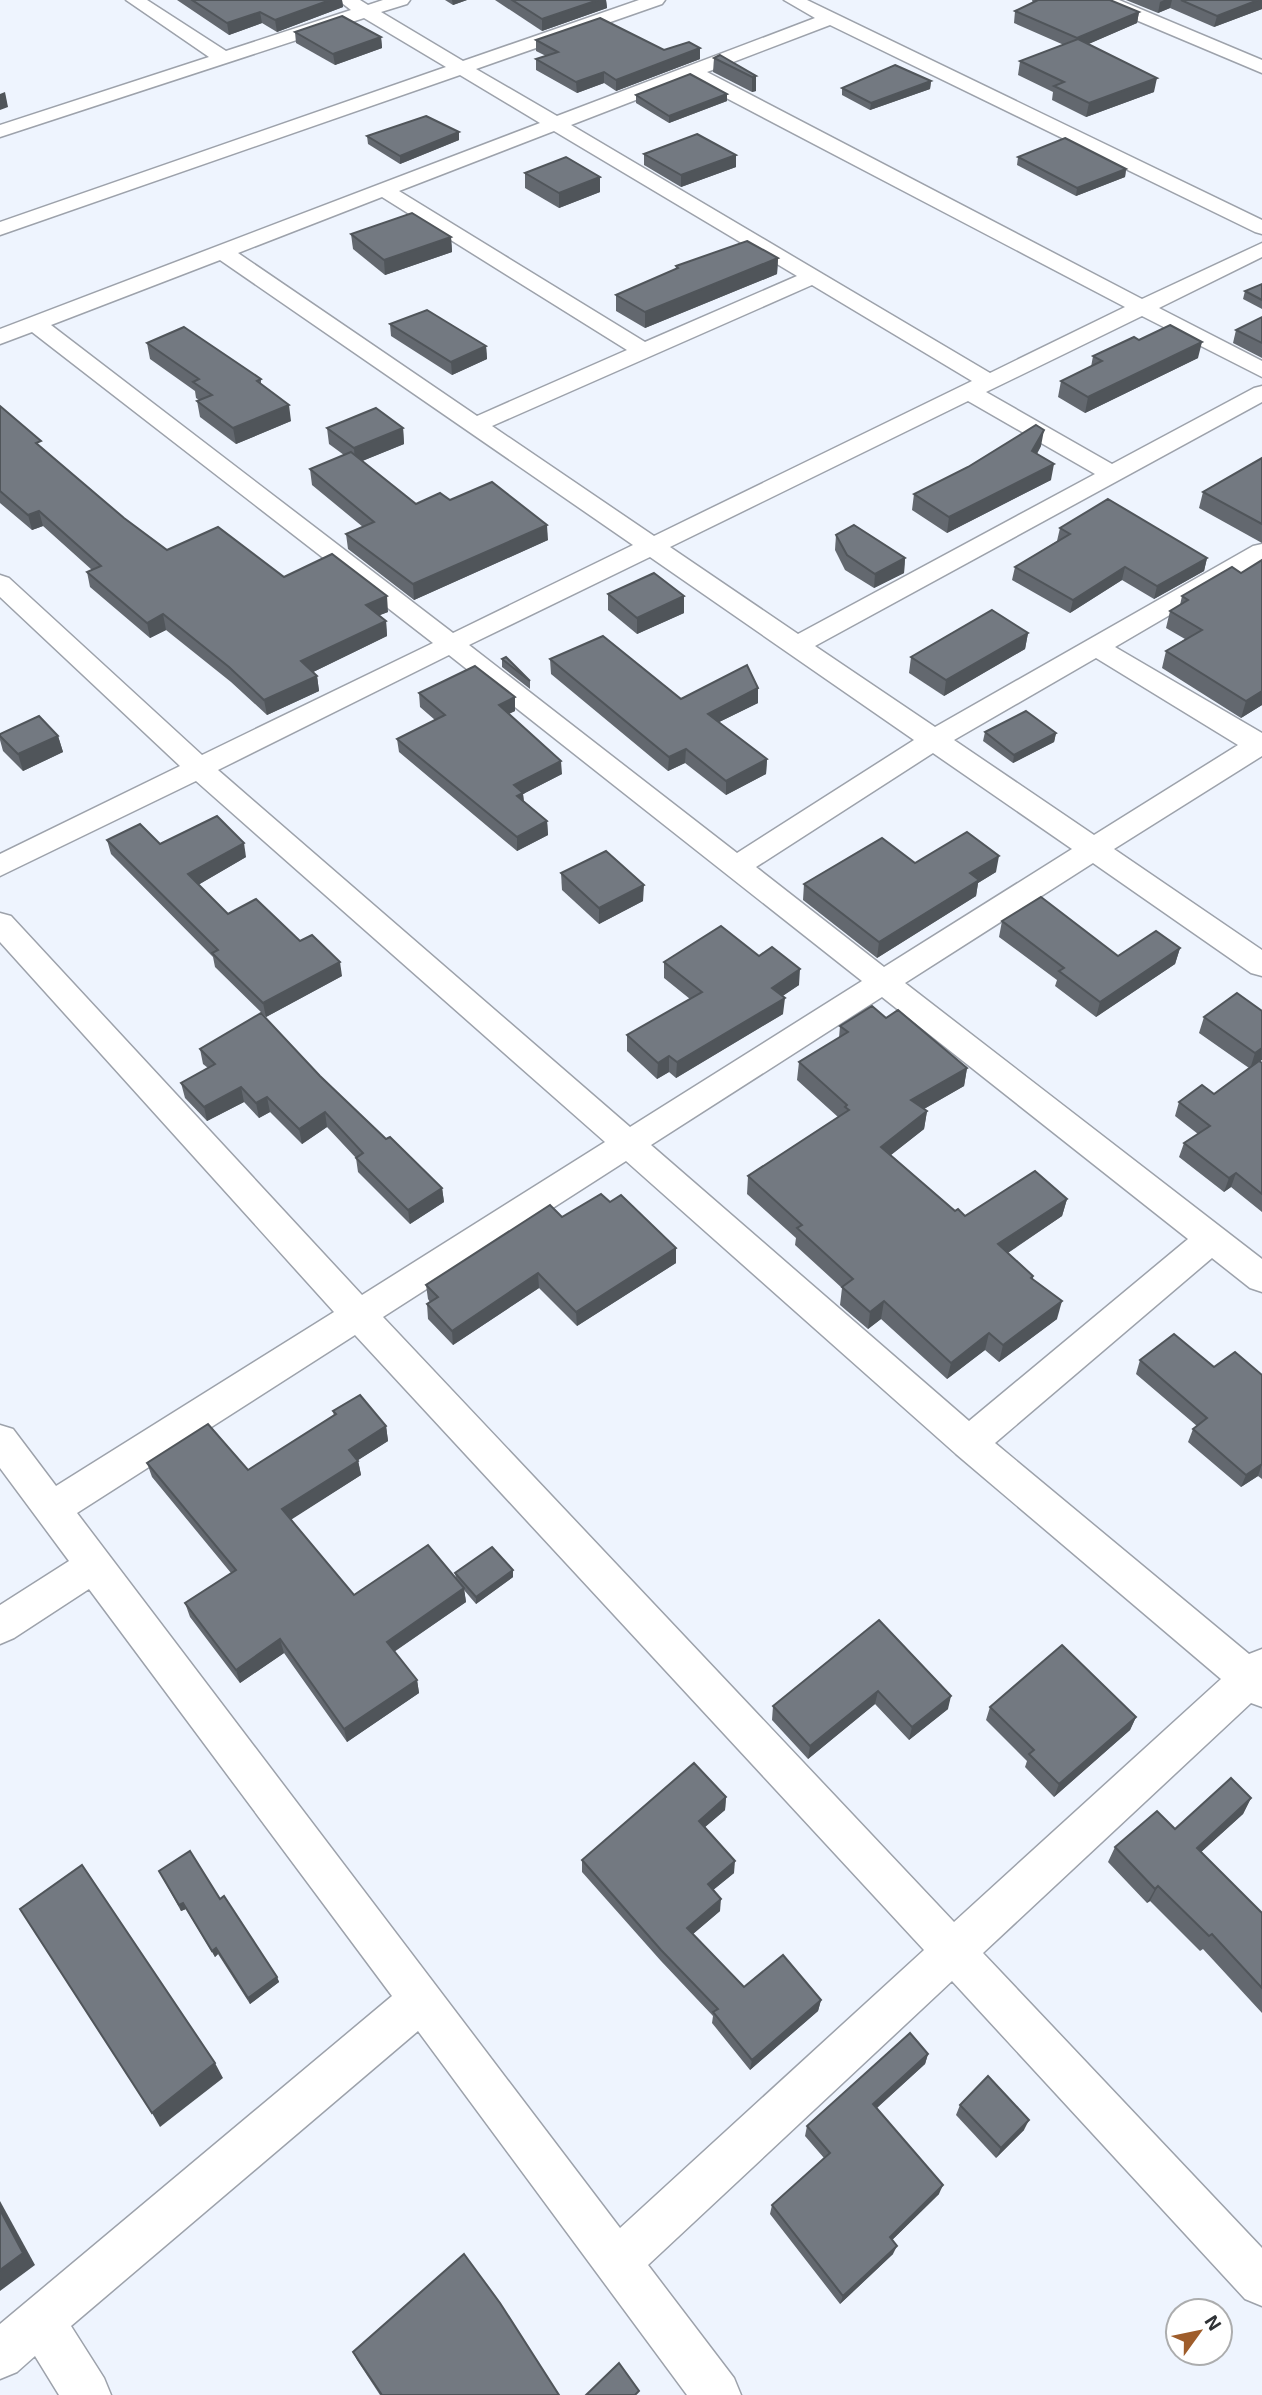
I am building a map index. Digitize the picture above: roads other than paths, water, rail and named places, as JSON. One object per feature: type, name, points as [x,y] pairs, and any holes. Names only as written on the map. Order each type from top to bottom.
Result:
[{"type":"street","points":[[135,0],[225,58]]},
{"type":"street","points":[[347,0],[813,277],[1112,474]]},
{"type":"street","points":[[0,131],[401,0]]},
{"type":"street","points":[[0,229],[656,0]]},
{"type":"street","points":[[1104,0],[1262,67]]},
{"type":"street","points":[[803,1],[831,18],[1262,228]]},
{"type":"street","points":[[0,337],[831,18]]},
{"type":"street","points":[[692,72],[1262,370]]},
{"type":"street","points":[[384,190],[644,351]]},
{"type":"street","points":[[0,866],[1262,249]]},
{"type":"street","points":[[223,251],[1262,965]]},
{"type":"street","points":[[475,425],[813,277]]},
{"type":"street","points":[[34,324],[451,644],[1262,1278]]},
{"type":"street","points":[[797,645],[1262,393]]},
{"type":"street","points":[[736,867],[935,739],[1262,551]]},
{"type":"street","points":[[0,583],[199,768],[969,1443],[1258,1678],[954,1951],[617,2262]]},
{"type":"street","points":[[52,1509],[1261,744],[1097,647]]},
{"type":"street","points":[[0,923],[359,1314],[1262,2282]]},
{"type":"street","points":[[969,1443],[1212,1239]]},
{"type":"street","points":[[0,1440],[717,2395]]},
{"type":"street","points":[[0,1626],[94,1565]]},
{"type":"street","points":[[0,2355],[421,2000]]},
{"type":"street","points":[[41,2321],[87,2395]]}]
